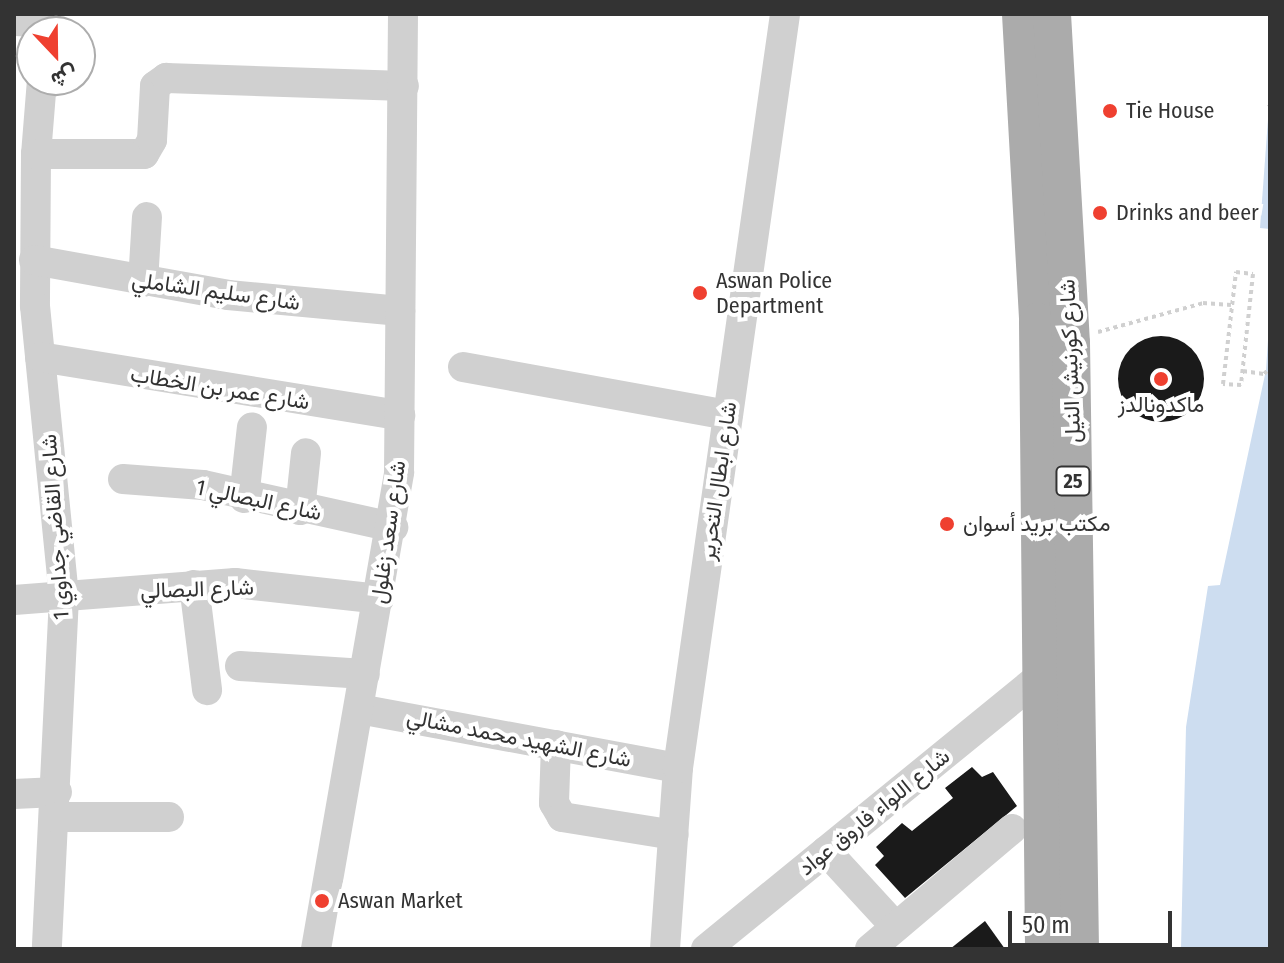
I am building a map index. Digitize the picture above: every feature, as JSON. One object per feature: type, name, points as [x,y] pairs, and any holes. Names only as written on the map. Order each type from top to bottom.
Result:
[{"type":"main road","name":"شارع كورنيش النيل","points":[[1021,14],[1038,322],[1044,949]]},
{"type":"main road","name":"شارع كورنيش النيل","points":[[1052,14],[1071,329],[1080,949]]},
{"type":"street","name":"شارع سعد زغلول","points":[[316,949],[393,527],[400,415],[403,14]]},
{"type":"street","name":"شارع ابطال التحرير","points":[[665,949],[678,768],[785,14]]},
{"type":"street","points":[[36,154],[144,154],[151,145],[155,86],[166,78],[404,86]]},
{"type":"street","name":"شارع القاضي جداوي 1","points":[[41,96],[34,260],[25,306],[40,357],[64,597],[47,949]]},
{"type":"street","points":[[143,282],[147,217]]},
{"type":"street","name":"شارع سليم الشاملي","points":[[34,260],[143,282],[400,311]]},
{"type":"street","name":"شارع عمر بن الخطاب","points":[[40,357],[400,415]]},
{"type":"street","points":[[463,367],[728,415]]},
{"type":"street","points":[[244,498],[252,427]]},
{"type":"street","points":[[300,510],[306,453]]},
{"type":"street","name":"شارع البصالي 1","points":[[123,479],[203,485],[244,498],[393,527]]},
{"type":"street","name":"شارع البصالي","points":[[14,600],[235,583],[379,599]]},
{"type":"street","points":[[194,585],[207,690]]},
{"type":"street","points":[[240,666],[365,674]]},
{"type":"street","name":"شارع اللواء فاروق عواد","points":[[706,949],[1042,675]]},
{"type":"street","name":"شارع الشهيد محمد مشالي","points":[[359,709],[678,768]]},
{"type":"street","points":[[556,745],[554,803],[562,817],[674,835]]},
{"type":"street","points":[[14,794],[56,805],[169,817]]},
{"type":"street","points":[[870,949],[1012,829]]},
{"type":"street","points":[[826,851],[896,927]]},
{"type":"path","points":[[1236,272],[1253,274],[1241,385],[1223,384],[1231,305],[1236,272]]},
{"type":"path","points":[[1130,319],[1203,303],[1231,305]]},
{"type":"path","points":[[1243,370],[1264,374],[1270,368]]},
{"type":"water","points":[[1270,92],[1270,229],[1260,228]]},
{"type":"water","points":[[1270,309],[1270,949],[1181,949],[1186,727],[1208,586],[1220,585],[1266,370]]},
{"type":"building","name":"ماكدونالدز","points":[[1161,336],[1177,340],[1191,349],[1200,363],[1204,379],[1200,395],[1191,409],[1177,418],[1161,422],[1145,418],[1131,409],[1122,395],[1118,379],[1122,363],[1131,349],[1145,340]]},
{"type":"building","points":[[972,767],[982,777],[993,772],[1017,806],[905,898],[875,865],[884,856],[876,847],[902,823],[912,831],[953,798],[945,788]]},
{"type":"building","points":[[985,921],[1005,949],[950,949]]},
{"type":"place","name":"Tie House","points":[[1110,111]]},
{"type":"place","name":"Drinks and beer","points":[[1100,213]]},
{"type":"place","name":"Aswan Police Department","points":[[700,293]]},
{"type":"place","name":"ماكدونالدز","points":[[1161,379]]},
{"type":"place","name":"مكتب بريد أسوان","points":[[947,524]]},
{"type":"place","name":"Aswan Market","points":[[322,901]]}]
